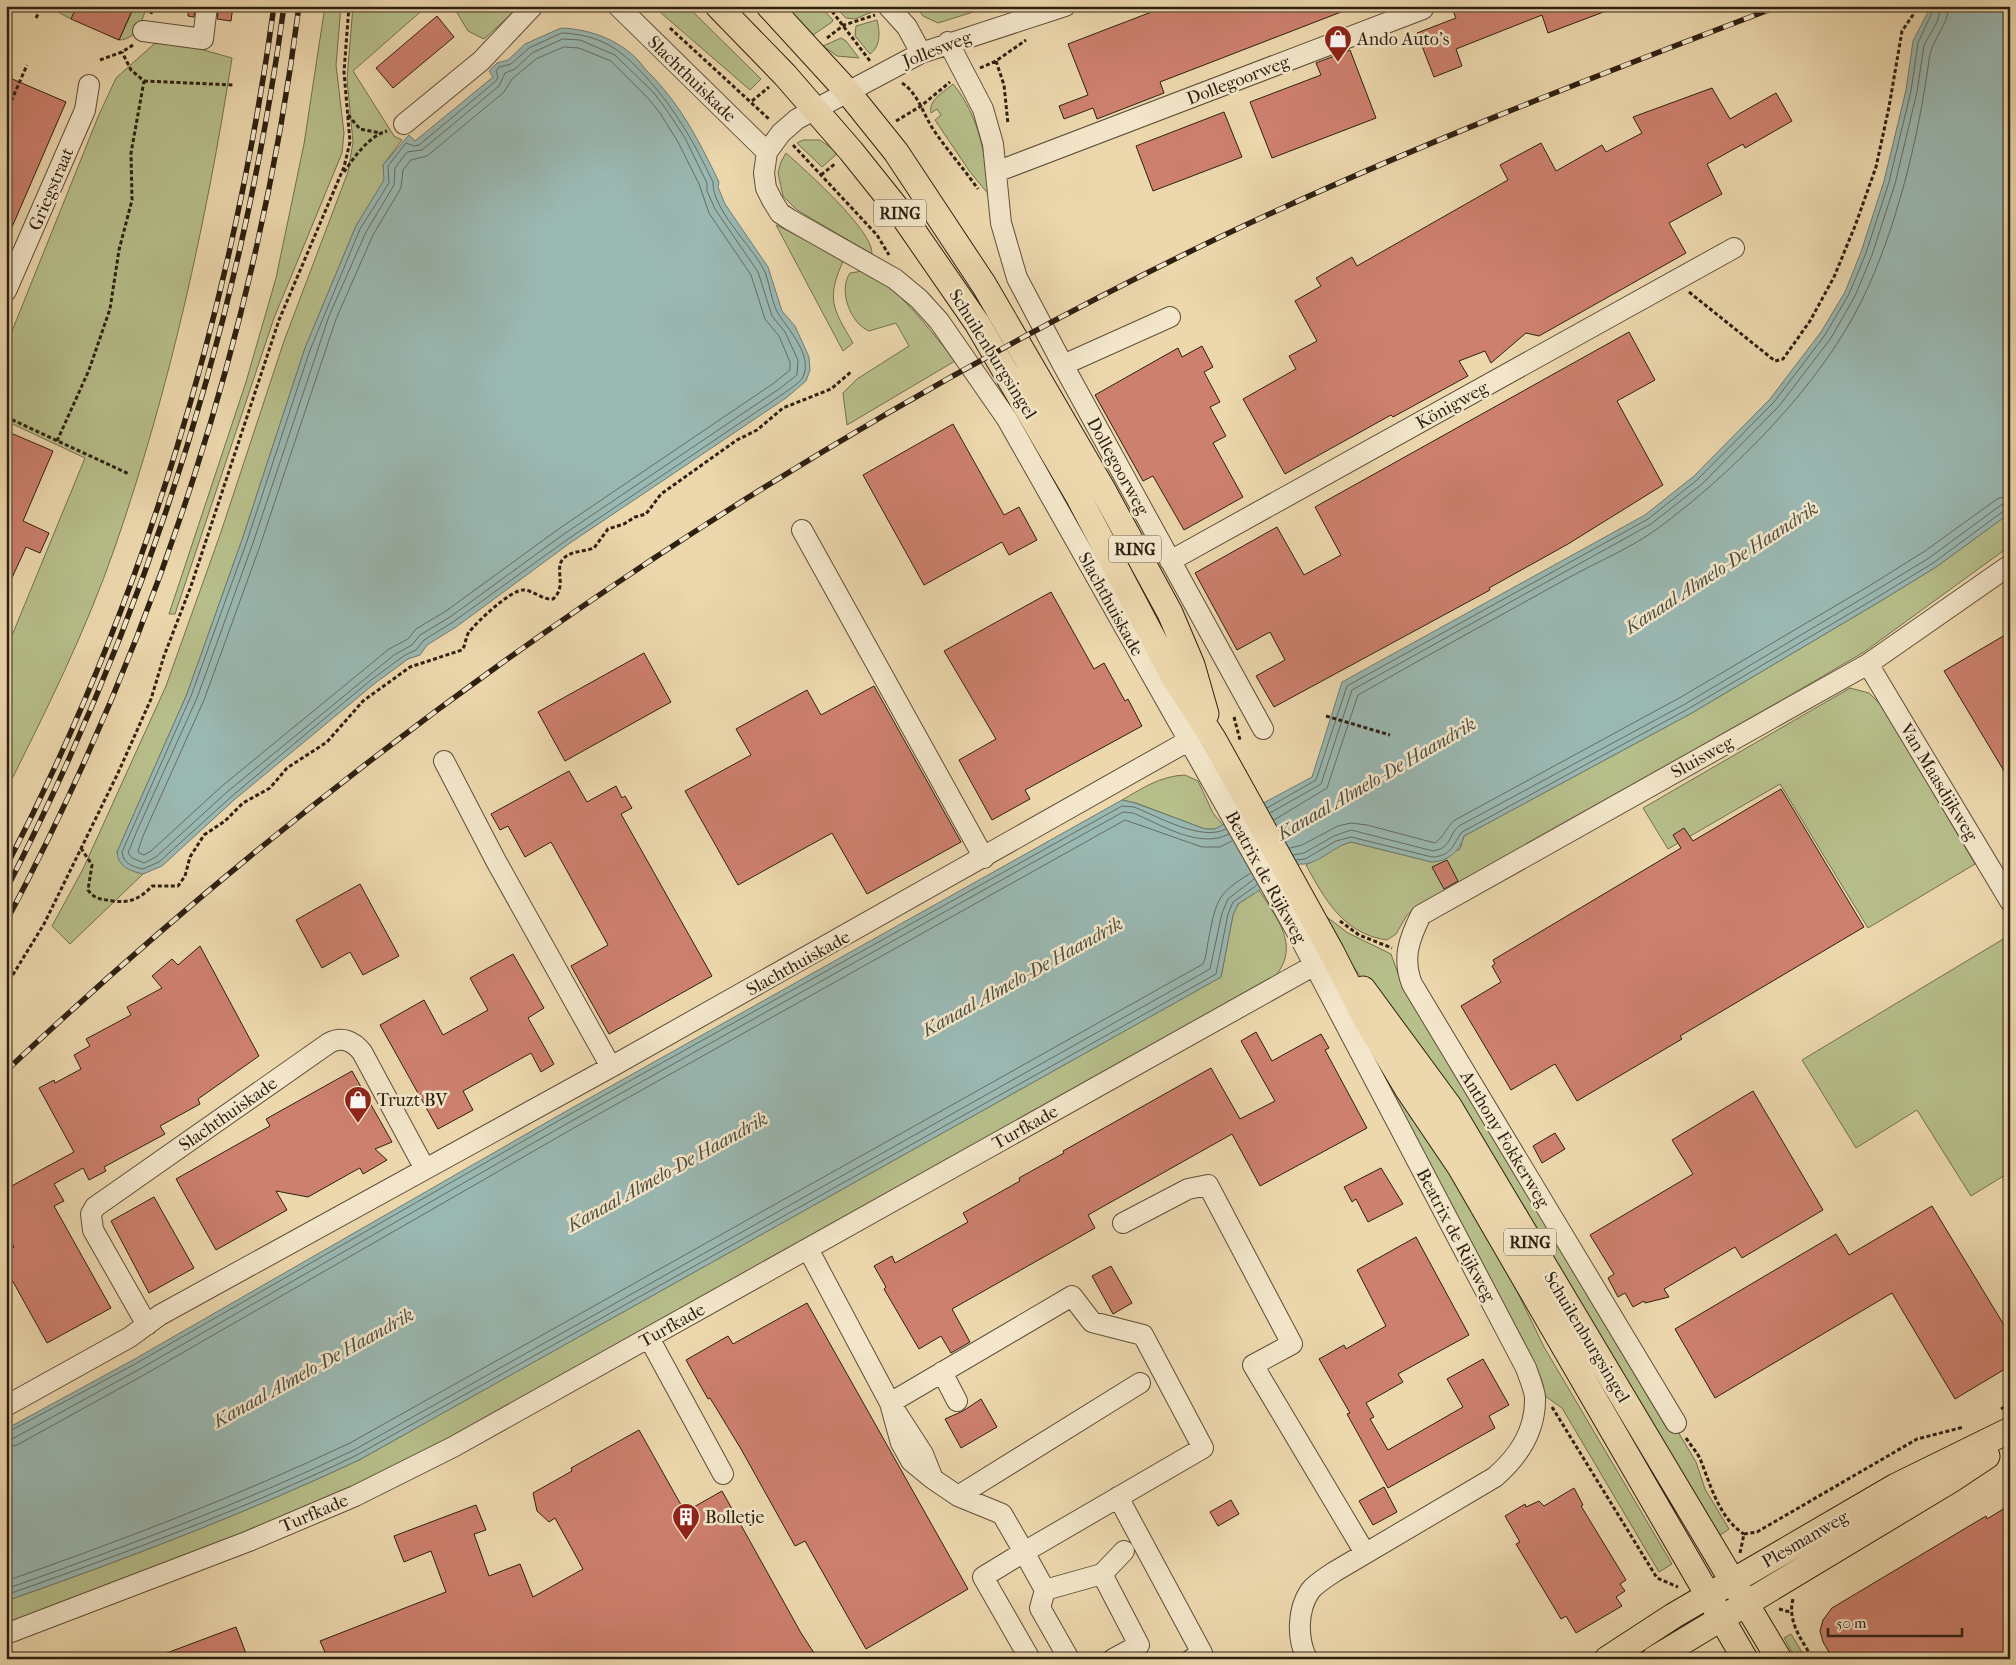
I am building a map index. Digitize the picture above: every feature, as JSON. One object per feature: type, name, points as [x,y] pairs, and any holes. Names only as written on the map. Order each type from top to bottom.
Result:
[{"type":"main road","name":"Schuilenburgsingel","points":[[718,6],[816,109],[902,216],[977,324],[1078,496],[1173,676],[1214,740]]},
{"type":"main road","name":"Schuilenburgsingel","points":[[769,6],[847,91],[896,152],[984,285],[1102,488],[1170,612],[1192,665],[1214,740],[1240,808],[1322,958],[1364,1016],[1408,1090],[1460,1167],[1709,1595]]},
{"type":"main road","name":"Schuilenburgsingel","points":[[1322,958],[1378,1008],[1449,1106],[1734,1581]]},
{"type":"main road","name":"Plesmanweg","points":[[1607,1659],[1709,1595],[1896,1486],[2010,1430]]},
{"type":"main road","name":"Plesmanweg","points":[[1654,1659],[1951,1480],[2010,1441]]},
{"type":"main road","name":"RING","points":[[1734,1581],[1779,1659]]},
{"type":"main road","name":"RING","points":[[1709,1595],[1745,1659]]},
{"type":"street","points":[[143,31],[203,39],[207,6]]},
{"type":"street","points":[[404,124],[481,61],[533,6]]},
{"type":"street","name":"Slachthuiskade","points":[[6,1406],[130,1337],[160,1315],[611,1067],[984,858],[1188,741],[1007,419],[939,321],[919,300],[895,280],[780,213],[766,188],[764,173],[767,152],[618,6]]},
{"type":"street","points":[[888,6],[906,27],[921,53]]},
{"type":"street","name":"Jollesweg","points":[[816,109],[921,53],[948,42],[1065,6]]},
{"type":"street","name":"Dollegoorweg","points":[[996,172],[1423,9]]},
{"type":"street","name":"Dollegoorweg","points":[[948,42],[983,109],[993,144],[1001,222],[1008,251],[1028,300],[1263,729]]},
{"type":"street","name":"Griegstraat","points":[[6,291],[85,110],[88,85]]},
{"type":"street","points":[[767,152],[781,133],[797,119],[816,109]]},
{"type":"street","name":"Königweg","points":[[1170,560],[1734,248]]},
{"type":"street","points":[[1063,365],[1170,317]]},
{"type":"street","points":[[802,530],[984,858]]},
{"type":"street","name":"Sluisweg","points":[[1406,954],[1410,937],[1421,915],[1868,664],[2010,565]]},
{"type":"street","name":"Van Maasdijkweg","points":[[1868,664],[2010,901]]},
{"type":"street","name":"Beatrix de Rijkweg","points":[[1188,741],[1240,808]]},
{"type":"street","points":[[444,761],[496,861],[611,1067]]},
{"type":"street","name":"Anthony Fokkerweg","points":[[1406,954],[1407,972],[1412,984],[1676,1423]]},
{"type":"street","name":"Beatrix de Rijkweg","points":[[1307,1659],[1300,1634],[1304,1605],[1310,1591],[1334,1572],[1495,1477],[1511,1463],[1525,1444],[1533,1422],[1535,1396],[1526,1368],[1322,958]]},
{"type":"street","name":"Turfkade","points":[[6,1634],[249,1540],[354,1496],[453,1447],[808,1250],[1322,958]]},
{"type":"street","name":"Slachthuiskade","points":[[147,1325],[93,1230],[91,1214],[95,1206],[329,1043],[338,1038],[348,1040],[355,1044],[362,1052],[425,1168]]},
{"type":"street","points":[[1123,1223],[1188,1189],[1208,1185],[1292,1344],[1253,1365],[1365,1553]]},
{"type":"street","points":[[808,1250],[890,1403],[917,1458],[933,1479],[958,1496],[1002,1514],[1044,1590],[1040,1608],[1069,1659]]},
{"type":"street","points":[[890,1403],[1072,1296],[1092,1322],[1144,1335],[1203,1448],[983,1577],[1030,1659]]},
{"type":"street","points":[[649,1338],[723,1474]]},
{"type":"street","points":[[942,1372],[957,1401]]},
{"type":"street","points":[[958,1496],[1140,1383]]},
{"type":"street","points":[[1118,1497],[1202,1653],[1192,1659]]},
{"type":"street","points":[[1044,1590],[1102,1574],[1124,1552]]},
{"type":"street","points":[[1102,1574],[1139,1645],[1113,1659]]},
{"type":"path","points":[[36,18],[42,6]]},
{"type":"path","points":[[6,986],[44,924],[151,698],[164,656],[191,586],[279,320],[340,177],[350,142],[344,72],[349,6]]},
{"type":"path","points":[[1676,281],[1775,361],[1783,359],[1810,321],[1834,277],[1869,192],[1889,107],[1902,31],[1919,6]]},
{"type":"path","points":[[667,25],[752,102]]},
{"type":"path","points":[[122,52],[131,70],[144,81],[234,85]]},
{"type":"path","points":[[6,113],[27,65]]},
{"type":"path","points":[[57,441],[89,370],[110,309],[119,250],[132,200],[130,153],[144,81]]},
{"type":"path","points":[[920,106],[934,132],[956,158],[978,190]]},
{"type":"path","points":[[348,115],[360,129],[373,133],[404,124]]},
{"type":"path","points":[[340,177],[355,157],[380,132]]},
{"type":"path","points":[[821,175],[877,235],[888,252],[895,280]]},
{"type":"path","points":[[81,848],[92,865],[88,890],[97,898],[127,902],[144,895],[152,886],[178,886],[185,876],[190,857],[204,835],[224,821],[243,803],[270,788],[286,768],[327,742],[357,707],[380,687],[410,667],[462,650],[470,632],[497,605],[517,591],[527,590],[544,598],[553,598],[561,584],[560,565],[564,558],[573,552],[594,548],[608,529],[624,524],[635,516],[646,514],[661,494],[737,440],[757,430],[783,408],[832,389],[852,371]]},
{"type":"path","points":[[6,417],[129,474]]},
{"type":"path","points":[[1233,716],[1240,742]]},
{"type":"path","points":[[1326,716],[1390,735]]},
{"type":"path","points":[[1337,919],[1359,935],[1406,954]]},
{"type":"path","points":[[1535,1396],[1555,1408],[1657,1578]]},
{"type":"path","name":"Plesmanweg","points":[[1676,1423],[1701,1460],[1705,1478],[1730,1523],[1744,1534],[1757,1532],[1917,1439],[1965,1427]]},
{"type":"path","points":[[1779,1609],[1790,1612],[1795,1628],[1813,1659]]},
{"type":"green space","points":[[46,6],[77,6],[71,19]]},
{"type":"green space","points":[[126,6],[147,6],[141,24],[135,33],[131,37],[119,40],[133,10]]},
{"type":"green space","points":[[325,6],[341,6],[336,65],[344,133],[342,153],[274,318],[175,614],[169,614],[246,382],[276,278],[304,144]]},
{"type":"green space","points":[[353,6],[427,6],[353,71],[394,136],[402,140],[383,165],[385,180],[356,226],[305,348],[242,540],[187,694],[117,852],[123,864],[143,874],[70,944],[52,926],[83,869],[166,686],[221,532],[284,341],[348,172],[353,142],[347,79]]},
{"type":"green space","points":[[453,6],[520,6],[484,39],[468,31]]},
{"type":"green space","points":[[653,6],[687,6],[761,79],[750,90]]},
{"type":"green space","points":[[784,6],[820,6],[833,20],[813,35]]},
{"type":"green space","points":[[834,6],[867,6],[872,12],[855,19],[846,18]]},
{"type":"green space","points":[[916,7],[989,7],[938,23],[923,16]]},
{"type":"green space","points":[[877,20],[879,29],[878,43],[870,54],[855,36],[856,26]]},
{"type":"green space","points":[[841,38],[846,41],[859,58],[837,56],[823,46]]},
{"type":"green space","points":[[168,40],[232,58],[198,244],[153,427],[115,547],[78,640],[6,791],[6,650],[85,458],[6,421],[6,346],[98,117],[116,78],[154,44]]},
{"type":"green space","points":[[953,84],[969,110],[980,137],[990,196],[970,172],[935,120],[941,115],[937,109],[931,113],[934,100]]},
{"type":"green space","points":[[803,140],[820,140],[838,153],[822,167],[797,143]]},
{"type":"green space","points":[[786,153],[822,186],[850,216],[870,244],[872,254],[797,210],[783,196],[778,173]]},
{"type":"green space","points":[[776,225],[844,259],[838,273],[833,294],[836,311],[853,343],[843,351]]},
{"type":"green space","points":[[863,271],[875,276],[900,297],[955,361],[847,425],[843,393],[857,379],[909,346],[896,323],[869,331],[862,327],[851,314],[846,297],[845,288],[847,280],[850,273]]},
{"type":"green space","points":[[2010,513],[2010,546],[1864,652],[1602,806],[1420,905],[1407,915],[1396,934],[1387,940],[1359,931],[1347,923],[1329,903],[1306,865],[1339,846],[1351,842],[1432,862],[1460,849],[1464,836],[1690,714],[1936,567]]},
{"type":"green space","points":[[1850,688],[1869,693],[1883,707],[1975,864],[1868,928],[1780,784],[1668,849],[1643,808]]},
{"type":"green space","points":[[1185,775],[1198,781],[1213,813],[1223,825],[1215,829],[1205,829],[1136,803],[1122,800],[1160,780]]},
{"type":"green space","points":[[1259,890],[1280,924],[1286,947],[1285,958],[1280,970],[1270,982],[453,1437],[327,1499],[240,1536],[6,1625],[6,1601],[184,1535],[272,1499],[359,1460],[1221,977],[1233,915],[1238,904]]},
{"type":"green space","points":[[1323,914],[1348,933],[1391,954],[1401,982],[1667,1429],[1674,1425],[1696,1462],[1705,1489],[1729,1529],[1716,1538],[1425,1061],[1355,969]]},
{"type":"green space","points":[[2010,935],[2010,1172],[1971,1196],[1917,1110],[1856,1148],[1802,1060]]},
{"type":"green space","points":[[1334,986],[1498,1252],[1544,1347],[1672,1564],[1659,1572],[1562,1408],[1545,1396],[1542,1381]]},
{"type":"green space","points":[[1791,1634],[1806,1659],[1796,1659],[1784,1638]]},
{"type":"water","name":"Kanaal Almelo-De Haandrik","points":[[1931,6],[2010,6],[2010,513],[1936,567],[1690,714],[1464,836],[1457,851],[1444,860],[1432,862],[1351,842],[1338,847],[1319,859],[1306,864],[1300,864],[1238,904],[1233,915],[1221,977],[359,1460],[272,1499],[184,1535],[6,1601],[6,1429],[133,1360],[563,1113],[1122,800],[1205,829],[1215,829],[1312,777],[1342,682],[1645,515],[1694,476],[1770,399],[1821,332],[1845,292],[1861,252],[1884,181],[1906,90],[1913,41]]},
{"type":"water","points":[[561,28],[582,30],[602,36],[621,46],[639,61],[672,100],[697,139],[719,182],[718,187],[725,204],[768,267],[782,311],[795,326],[809,357],[810,370],[806,381],[786,398],[570,543],[456,627],[427,645],[420,655],[408,659],[374,684],[234,800],[162,866],[143,874],[129,870],[122,865],[117,852],[187,694],[242,540],[305,348],[356,226],[384,180],[383,165],[409,135],[415,141],[493,77],[489,71],[497,63],[508,60],[525,44]]},
{"type":"building","points":[[77,6],[134,6],[119,40],[71,19]]},
{"type":"building","points":[[188,6],[195,6],[194,17],[188,16]]},
{"type":"building","points":[[219,6],[233,6],[231,21],[217,19]]},
{"type":"building","points":[[1167,6],[1354,7],[1160,82],[1164,93],[1097,119],[1093,108],[1064,119],[1059,106],[1088,95],[1068,44]]},
{"type":"building","points":[[1451,6],[1614,6],[1614,8],[1548,33],[1542,15],[1456,49],[1462,66],[1434,77],[1417,33],[1456,18]]},
{"type":"building","points":[[437,16],[454,37],[393,88],[376,68]]},
{"type":"building","points":[[1350,50],[1376,118],[1272,158],[1250,102],[1321,75],[1316,63]]},
{"type":"building","points":[[10,78],[66,102],[6,241],[6,87]]},
{"type":"building","points":[[1712,88],[1730,119],[1776,93],[1792,121],[1745,148],[1743,144],[1707,164],[1722,194],[1669,223],[1686,253],[1539,336],[1526,333],[1491,363],[1485,351],[1459,361],[1468,376],[1393,417],[1391,415],[1285,474],[1243,399],[1296,369],[1289,356],[1317,341],[1295,301],[1321,286],[1316,278],[1352,257],[1357,266],[1508,180],[1500,165],[1541,143],[1556,171],[1602,145],[1606,152],[1642,133],[1633,117]]},
{"type":"building","points":[[1224,112],[1242,157],[1153,191],[1136,146]]},
{"type":"building","points":[[1629,332],[1655,380],[1617,401],[1663,485],[1568,544],[1489,588],[1490,590],[1274,707],[1256,676],[1285,660],[1270,632],[1237,650],[1195,573],[1277,527],[1304,575],[1341,555],[1315,507]]},
{"type":"building","points":[[1202,346],[1213,367],[1204,372],[1220,402],[1210,407],[1226,436],[1213,443],[1243,497],[1184,530],[1153,476],[1143,481],[1095,395],[1178,348],[1182,357]]},
{"type":"building","points":[[953,424],[1004,515],[1019,507],[1037,540],[1009,555],[1002,542],[924,585],[863,475]]},
{"type":"building","points":[[6,431],[53,451],[23,521],[49,533],[40,553],[26,547],[6,591]]},
{"type":"building","points":[[1051,592],[1094,669],[1104,663],[1125,701],[1128,699],[1142,726],[1025,790],[1030,799],[992,820],[959,760],[996,739],[944,651]]},
{"type":"building","points":[[2010,632],[2010,781],[1944,671]]},
{"type":"building","points":[[644,653],[671,702],[565,761],[538,712]]},
{"type":"building","points":[[874,686],[961,842],[867,894],[832,833],[738,885],[685,791],[751,755],[736,729],[807,690],[821,715]]},
{"type":"building","points":[[569,771],[587,802],[616,786],[622,798],[625,796],[632,808],[621,814],[712,976],[609,1034],[571,966],[608,945],[551,842],[525,857],[508,826],[500,830],[491,814]]},
{"type":"building","points":[[1781,789],[1864,927],[1680,1036],[1682,1039],[1577,1101],[1555,1064],[1511,1090],[1461,1006],[1501,982],[1492,966],[1495,964],[1493,960],[1681,848],[1673,835],[1684,828],[1693,841]]},
{"type":"building","points":[[1447,860],[1458,881],[1444,889],[1432,867]]},
{"type":"building","points":[[360,884],[399,956],[363,975],[350,952],[322,968],[296,920]]},
{"type":"building","points":[[200,946],[259,1056],[198,1099],[200,1104],[160,1126],[165,1134],[104,1167],[106,1171],[89,1180],[83,1168],[54,1184],[64,1201],[54,1206],[111,1308],[47,1343],[6,1269],[6,1252],[14,1247],[6,1233],[6,1189],[74,1152],[39,1088],[54,1080],[55,1083],[81,1069],[74,1055],[90,1046],[86,1039],[131,1015],[127,1007],[162,988],[152,976],[172,959],[178,965]]},
{"type":"building","points":[[513,954],[544,1008],[528,1018],[554,1064],[541,1072],[531,1053],[463,1091],[473,1110],[438,1129],[380,1025],[424,1000],[443,1035],[488,1010],[470,978]]},
{"type":"building","points":[[1256,1032],[1272,1061],[1321,1034],[1329,1048],[1325,1050],[1367,1128],[1260,1186],[1232,1134],[1088,1215],[1095,1228],[952,1309],[970,1342],[951,1353],[941,1336],[919,1349],[884,1289],[886,1287],[874,1266],[892,1256],[895,1263],[968,1222],[963,1213],[1020,1181],[1019,1178],[1064,1153],[1063,1151],[1211,1068],[1240,1119],[1275,1101],[1241,1041]]},
{"type":"building","points":[[352,1071],[392,1142],[375,1149],[387,1160],[363,1174],[360,1168],[308,1197],[276,1191],[287,1210],[216,1250],[176,1179],[270,1126],[266,1119]]},
{"type":"building","points":[[1753,1091],[1823,1210],[1742,1258],[1735,1247],[1664,1289],[1669,1297],[1645,1303],[1644,1301],[1633,1307],[1625,1293],[1618,1297],[1608,1278],[1614,1274],[1590,1235],[1693,1174],[1672,1140]]},
{"type":"building","points":[[1555,1133],[1565,1149],[1542,1163],[1533,1146]]},
{"type":"building","points":[[1381,1168],[1403,1204],[1368,1222],[1356,1199],[1352,1202],[1344,1187]]},
{"type":"building","points":[[154,1197],[194,1268],[149,1293],[111,1221]]},
{"type":"building","points":[[1932,1206],[2010,1335],[2010,1366],[1955,1399],[1892,1293],[1715,1398],[1675,1329],[1836,1234],[1849,1255]]},
{"type":"building","points":[[1416,1237],[1469,1335],[1398,1374],[1403,1382],[1366,1403],[1374,1417],[1370,1419],[1388,1450],[1463,1407],[1447,1379],[1483,1359],[1509,1405],[1489,1416],[1495,1428],[1388,1488],[1347,1414],[1350,1413],[1319,1359],[1344,1345],[1346,1349],[1386,1326],[1357,1270]]},
{"type":"building","points":[[1111,1266],[1132,1303],[1113,1314],[1092,1276]]},
{"type":"building","points":[[807,1303],[968,1589],[866,1649],[805,1541],[795,1546],[741,1449],[710,1398],[708,1399],[686,1360],[728,1336],[733,1344]]},
{"type":"building","points":[[981,1399],[997,1427],[961,1448],[945,1419],[963,1411]]},
{"type":"building","name":"Bolletje","points":[[639,1430],[685,1512],[722,1491],[801,1633],[818,1659],[328,1659],[320,1641],[446,1592],[431,1551],[404,1562],[394,1536],[476,1505],[486,1530],[474,1534],[489,1576],[520,1564],[533,1597],[583,1569],[555,1518],[549,1522],[537,1511],[533,1493],[572,1471],[571,1468]]},
{"type":"building","points":[[1384,1487],[1397,1512],[1373,1525],[1359,1501]]},
{"type":"building","points":[[1574,1488],[1583,1505],[1581,1506],[1626,1580],[1620,1584],[1625,1591],[1616,1597],[1622,1606],[1576,1633],[1566,1616],[1561,1619],[1516,1544],[1520,1542],[1505,1516],[1525,1504],[1526,1507],[1539,1501],[1544,1506]]},
{"type":"building","points":[[1231,1500],[1239,1514],[1218,1526],[1210,1512]]},
{"type":"building","points":[[2010,1505],[2010,1659],[1833,1659],[1823,1642],[1820,1631],[1823,1620],[1832,1608],[1986,1516],[1987,1519]]},
{"type":"building","points":[[236,1627],[248,1659],[156,1659],[156,1657]]},
{"type":"railway","points":[[6,867],[56,765],[101,661],[141,556],[177,448],[208,339],[234,229],[256,118],[274,6]]},
{"type":"railway","points":[[6,890],[57,785],[103,678],[145,570],[182,460],[215,348],[243,236],[266,121],[284,6]]},
{"type":"railway","points":[[6,922],[60,814],[110,704],[154,591],[194,477],[228,361],[257,244],[281,126],[299,6]]},
{"type":"railway","points":[[6,1071],[143,947],[284,829],[430,716],[580,608],[734,506],[892,411],[1053,321],[1218,238],[1287,206],[1496,116],[1779,6]]},
{"type":"place","name":"Ando Auto's","points":[[1338,63]]},
{"type":"place","name":"Truzt BV","points":[[358,1124]]},
{"type":"place","name":"Bolletje","points":[[686,1541]]}]
